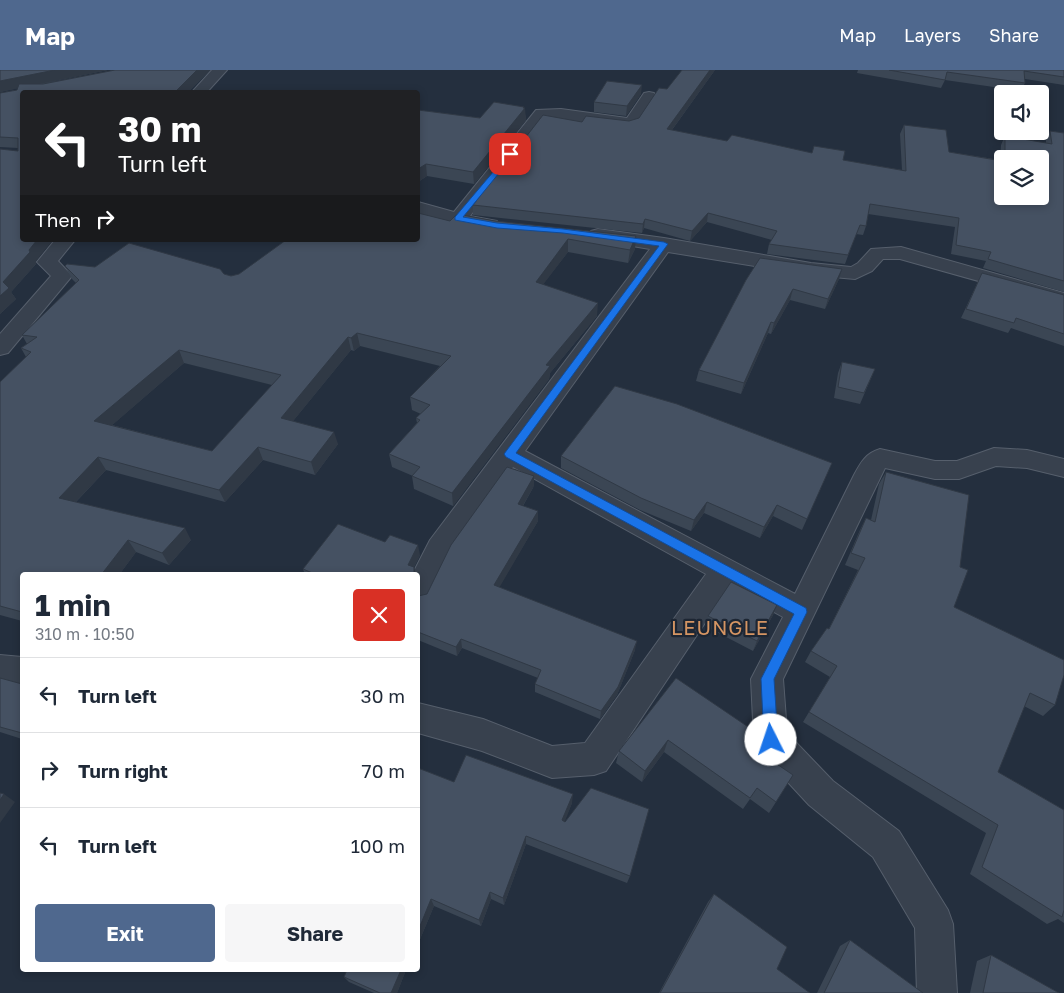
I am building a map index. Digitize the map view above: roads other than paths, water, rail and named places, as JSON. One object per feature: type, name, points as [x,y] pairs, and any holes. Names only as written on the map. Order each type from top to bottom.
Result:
[{"type":"street","points":[[200,90],[220,70]]},
{"type":"street","points":[[458,219],[541,113],[628,123],[632,122],[649,96]]},
{"type":"street","points":[[420,209],[458,219],[506,226]]},
{"type":"street","points":[[579,233],[664,244],[801,268],[855,273],[865,267],[878,253],[901,253],[1064,299]]},
{"type":"street","points":[[0,348],[62,276],[47,262],[64,242]]},
{"type":"street","points":[[420,589],[440,548],[664,244]]},
{"type":"street","points":[[509,454],[723,572],[801,612]]},
{"type":"street","points":[[937,993],[934,924],[886,844],[821,793],[771,740],[768,679],[867,476],[880,458],[935,470],[959,470],[994,457],[1027,459],[1064,468]]},
{"type":"street","points":[[420,719],[483,735],[552,762],[594,758],[723,572]]},
{"type":"street","points":[[0,669],[20,671]]},
{"type":"district","name":"LEUNGLE","points":[[720,627]]}]
